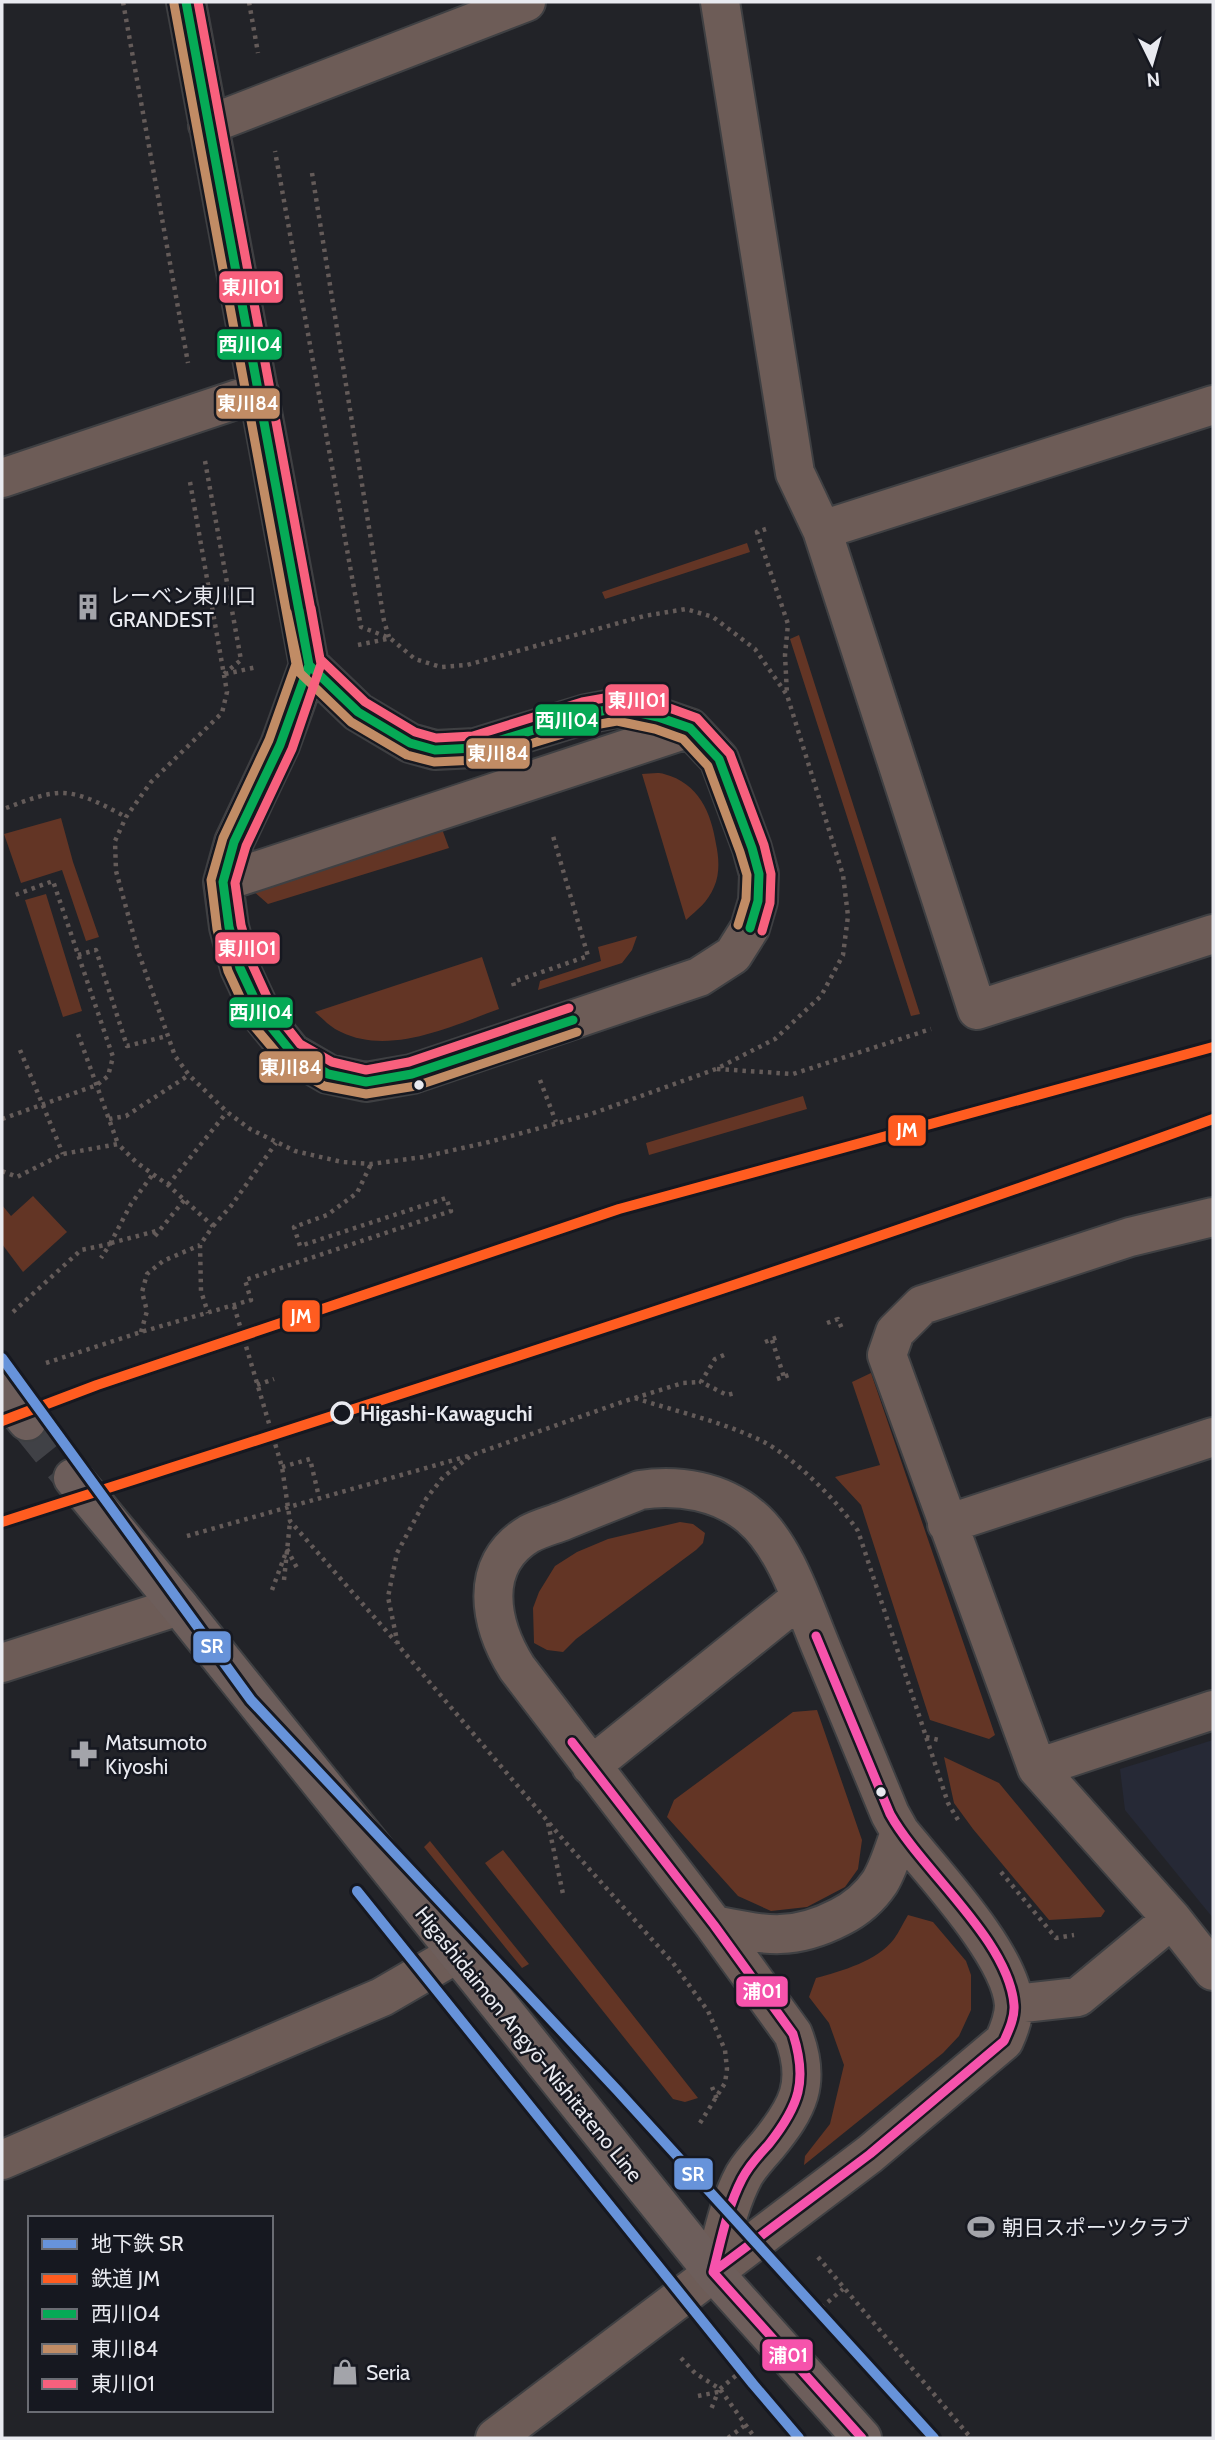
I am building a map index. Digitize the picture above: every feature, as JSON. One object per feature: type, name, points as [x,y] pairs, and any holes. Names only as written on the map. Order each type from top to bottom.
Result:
[{"type":"main road","points":[[2,1390],[27,1421]]},
{"type":"main road","name":"Higashidaimon Angyō-Nishitateno Line","points":[[72,1478],[179,1606],[713,2272],[862,2438]]},
{"type":"street","points":[[186,2],[309,665],[280,745],[234,842],[223,882],[229,927],[240,968],[263,1017],[292,1053],[328,1074],[366,1082],[412,1074],[699,976],[733,955],[750,928],[758,901],[759,874],[719,759],[690,728],[658,717],[617,708],[586,714],[475,748],[435,750],[410,743],[358,712],[309,665]]},
{"type":"street","points":[[208,125],[526,2]]},
{"type":"street","points":[[720,2],[795,473],[822,530],[977,1010],[1213,934]]},
{"type":"street","points":[[2,478],[259,392]]},
{"type":"street","points":[[822,530],[1213,405]]},
{"type":"street","points":[[223,882],[690,728]]},
{"type":"street","points":[[1213,1217],[1130,1237],[922,1305],[895,1332],[887,1355],[1037,1768],[1172,1919],[1213,1971]]},
{"type":"street","points":[[947,1524],[1213,1437]]},
{"type":"street","points":[[495,2438],[870,2154],[1004,2041],[1012,2025],[1014,2004],[1004,1972],[987,1941],[900,1832],[890,1814],[800,1598],[780,1553],[765,1530],[740,1508],[696,1491],[668,1488],[640,1490],[530,1534],[520,1541],[496,1576],[493,1608],[500,1638],[517,1668],[714,1925],[793,2034],[801,2055],[799,2099],[787,2122],[746,2172],[734,2195],[713,2272]]},
{"type":"street","points":[[592,1766],[800,1598]]},
{"type":"street","points":[[2,1663],[179,1606]]},
{"type":"street","points":[[1037,1768],[1213,1710]]},
{"type":"street","points":[[714,1925],[771,1934],[800,1933],[816,1929],[847,1913],[870,1896],[887,1869],[900,1832]]},
{"type":"street","points":[[1014,2004],[1078,1997],[1172,1919]]},
{"type":"street","points":[[2,2160],[382,1997],[456,1954]]},
{"type":"path","points":[[123,2],[241,660],[224,674]]},
{"type":"path","points":[[249,2],[361,627],[390,638],[415,659],[442,667],[467,665],[644,616],[685,609],[713,617],[755,649],[787,695]]},
{"type":"path","points":[[312,173],[384,621],[390,638]]},
{"type":"path","points":[[190,482],[227,692],[222,713],[151,782],[126,817],[115,841],[116,871],[138,951],[167,1036],[175,1056],[189,1075],[227,1112],[250,1129],[295,1151],[342,1162],[371,1164],[423,1157],[591,1114],[716,1069],[775,1039],[821,996],[844,956],[849,916],[843,875],[787,695],[785,655],[788,624],[760,538]]},
{"type":"path","points":[[6,808],[61,792],[95,801],[126,817]]},
{"type":"path","points":[[516,993],[513,982],[588,956],[553,836]]},
{"type":"path","points":[[2,1119],[97,1085],[108,1076],[113,1057],[53,881],[15,895]]},
{"type":"path","points":[[78,955],[96,950],[127,1046],[167,1036]]},
{"type":"path","points":[[716,1069],[793,1074],[921,1032]]},
{"type":"path","points":[[78,1034],[118,1144],[136,1162],[185,1199],[213,1226]]},
{"type":"path","points":[[20,1050],[63,1154]]},
{"type":"path","points":[[109,1119],[126,1116],[189,1075]]},
{"type":"path","points":[[540,1078],[556,1122]]},
{"type":"path","points":[[168,1185],[227,1112]]},
{"type":"path","points":[[141,1332],[147,1311],[142,1292],[147,1274],[163,1261],[200,1245],[276,1143]]},
{"type":"path","points":[[2,1171],[17,1177],[63,1154],[118,1144]]},
{"type":"path","points":[[46,1363],[251,1300],[245,1280],[451,1211],[446,1198],[300,1246],[293,1227],[327,1215],[358,1193],[371,1164]]},
{"type":"path","points":[[101,1258],[131,1204],[153,1174]]},
{"type":"path","points":[[155,1236],[185,1199]]},
{"type":"path","points":[[13,1312],[81,1250],[160,1230]]},
{"type":"path","points":[[200,1245],[201,1291],[208,1313]]},
{"type":"path","points":[[233,1306],[282,1467],[290,1521],[284,1580]]},
{"type":"path","points":[[765,1342],[775,1338],[784,1377]]},
{"type":"path","points":[[701,1382],[715,1359],[724,1355]]},
{"type":"path","points":[[777,1379],[792,1374]]},
{"type":"path","points":[[257,1385],[274,1380]]},
{"type":"path","points":[[682,1383],[701,1382],[727,1395],[735,1393]]},
{"type":"path","points":[[635,1398],[730,1428],[766,1443],[799,1468],[847,1514],[859,1531],[948,1803],[960,1822]]},
{"type":"path","points":[[187,1536],[472,1455]]},
{"type":"path","points":[[282,1467],[310,1460],[319,1497]]},
{"type":"path","points":[[290,1521],[398,1644]]},
{"type":"path","points":[[287,1548],[297,1568]]},
{"type":"path","points":[[272,1590],[287,1548]]},
{"type":"path","points":[[926,1736],[939,1740]]},
{"type":"path","points":[[548,1822],[563,1894]]},
{"type":"path","points":[[993,1863],[1021,1893],[1055,1938],[1081,1934]]},
{"type":"path","points":[[712,2087],[717,2098]]},
{"type":"path","points":[[816,2254],[971,2438]]},
{"type":"path","points":[[815,2313],[843,2289]]},
{"type":"path","points":[[695,2374],[720,2389],[755,2438]]},
{"type":"path","points":[[720,2389],[733,2379]]},
{"type":"path","points":[[698,2396],[719,2392],[710,2412]]},
{"type":"path","points":[[728,2438],[744,2426]]},
{"type":"shaded area","points":[[747,543],[750,552],[605,599],[602,592]]},
{"type":"shaded area","points":[[799,635],[920,1014],[911,1016],[790,639]]},
{"type":"shaded area","points":[[662,773],[686,784],[695,792],[711,821],[718,855],[717,877],[709,897],[686,920],[642,774]]},
{"type":"shaded area","points":[[61,818],[99,937],[86,941],[62,870],[21,883],[4,834]]},
{"type":"shaded area","points":[[442,829],[449,848],[268,904],[253,891]]},
{"type":"shaded area","points":[[46,894],[82,1011],[63,1017],[25,900]]},
{"type":"shaded area","points":[[637,936],[632,950],[622,963],[538,990],[540,981],[601,961],[598,947]]},
{"type":"shaded area","points":[[482,957],[499,1009],[441,1030],[400,1040],[360,1039],[337,1030],[315,1012]]},
{"type":"shaded area","points":[[803,1096],[807,1109],[649,1155],[646,1143]]},
{"type":"shaded area","points":[[33,1196],[67,1232],[23,1272],[2,1244],[2,1205],[11,1216]]},
{"type":"shaded area","points":[[871,1373],[995,1735],[989,1739],[930,1720],[861,1505],[835,1477],[880,1465],[852,1382]]},
{"type":"shaded area","points":[[680,1522],[693,1524],[705,1533],[703,1543],[696,1550],[576,1639],[563,1652],[547,1650],[534,1643],[533,1608],[539,1592],[555,1566],[577,1552],[608,1539]]},
{"type":"shaded area","points":[[817,1710],[862,1840],[858,1869],[845,1887],[807,1907],[771,1911],[738,1896],[667,1817],[674,1800],[793,1712]]},
{"type":"shaded area","points":[[1213,1740],[1213,1918],[1125,1810],[1120,1769]]},
{"type":"shaded area","points":[[944,1757],[999,1783],[1105,1911],[1101,1917],[1049,1920],[954,1803]]},
{"type":"shaded area","points":[[430,1841],[529,1964],[522,1968],[424,1847]]},
{"type":"shaded area","points":[[503,1850],[698,2098],[685,2102],[673,2099],[485,1863]]},
{"type":"shaded area","points":[[908,1915],[933,1922],[966,1961],[971,1975],[971,2010],[959,2036],[943,2053],[804,2165],[805,2156],[830,2124],[844,2065],[829,2023],[809,1997],[816,1978],[869,1959],[887,1947]]},
{"type":"tunnel","points":[[27,1421],[73,1478]]},
{"type":"metro line","name":"SR","points":[[2,1358],[251,1700],[617,2090],[934,2438]]},
{"type":"metro line","name":"SR","points":[[357,1891],[799,2438]]},
{"type":"rail line","name":"JM","points":[[2,1421],[97,1385],[619,1209],[1213,1047]]},
{"type":"rail line","name":"JM","points":[[2,1522],[761,1276],[1213,1119]]},
{"type":"transit line","name":"西川04","points":[[186,2],[309,665],[280,745],[234,842],[223,882],[229,927],[240,968],[263,1017],[292,1053],[328,1074],[366,1082],[412,1074],[573,1020]]},
{"type":"transit line","name":"東川01","points":[[198,2],[321,664],[292,749],[246,846],[235,883],[241,925],[252,964],[273,1010],[300,1044],[332,1062],[366,1070],[409,1062],[569,1008]]},
{"type":"transit line","name":"東川84","points":[[174,4],[296,664],[269,740],[223,838],[211,880],[217,929],[228,971],[253,1025],[286,1064],[324,1086],[366,1094],[416,1086],[577,1032]]},
{"type":"transit line","name":"東川01","points":[[311,608],[320,659],[365,702],[415,732],[436,738],[473,736],[582,702],[616,696],[661,705],[697,718],[730,754],[764,845],[771,874],[770,903],[762,931]]},
{"type":"transit line","name":"西川04","points":[[299,610],[309,665],[358,712],[410,743],[435,750],[475,748],[586,714],[617,708],[658,717],[690,728],[719,759],[752,848],[759,874],[758,901],[750,928]]},
{"type":"transit line","name":"東川84","points":[[287,612],[300,673],[351,722],[407,755],[434,762],[477,760],[589,726],[617,721],[655,729],[683,739],[708,766],[747,875],[746,899],[738,925]]},
{"type":"transit line","name":"浦01","points":[[713,2272],[870,2154],[1004,2041],[1014,2014],[1009,1980],[997,1956],[981,1931],[904,1836],[890,1814],[816,1636]]},
{"type":"transit line","name":"浦01","points":[[572,1742],[714,1925],[793,2034],[798,2051],[800,2079],[794,2105],[779,2130],[742,2179],[728,2213],[713,2272]]},
{"type":"transit line","name":"浦01","points":[[713,2272],[862,2438]]},
{"type":"place","name":"レーベン東川口 GRANDEST","points":[[88,607]]},
{"type":"place","name":"Higashi-Kawaguchi","points":[[342,1413]]},
{"type":"place","name":"Matsumoto Kiyoshi","points":[[84,1754]]},
{"type":"place","name":"朝日スポーツクラブ","points":[[981,2227]]},
{"type":"place","name":"Seria","points":[[345,2372]]}]
